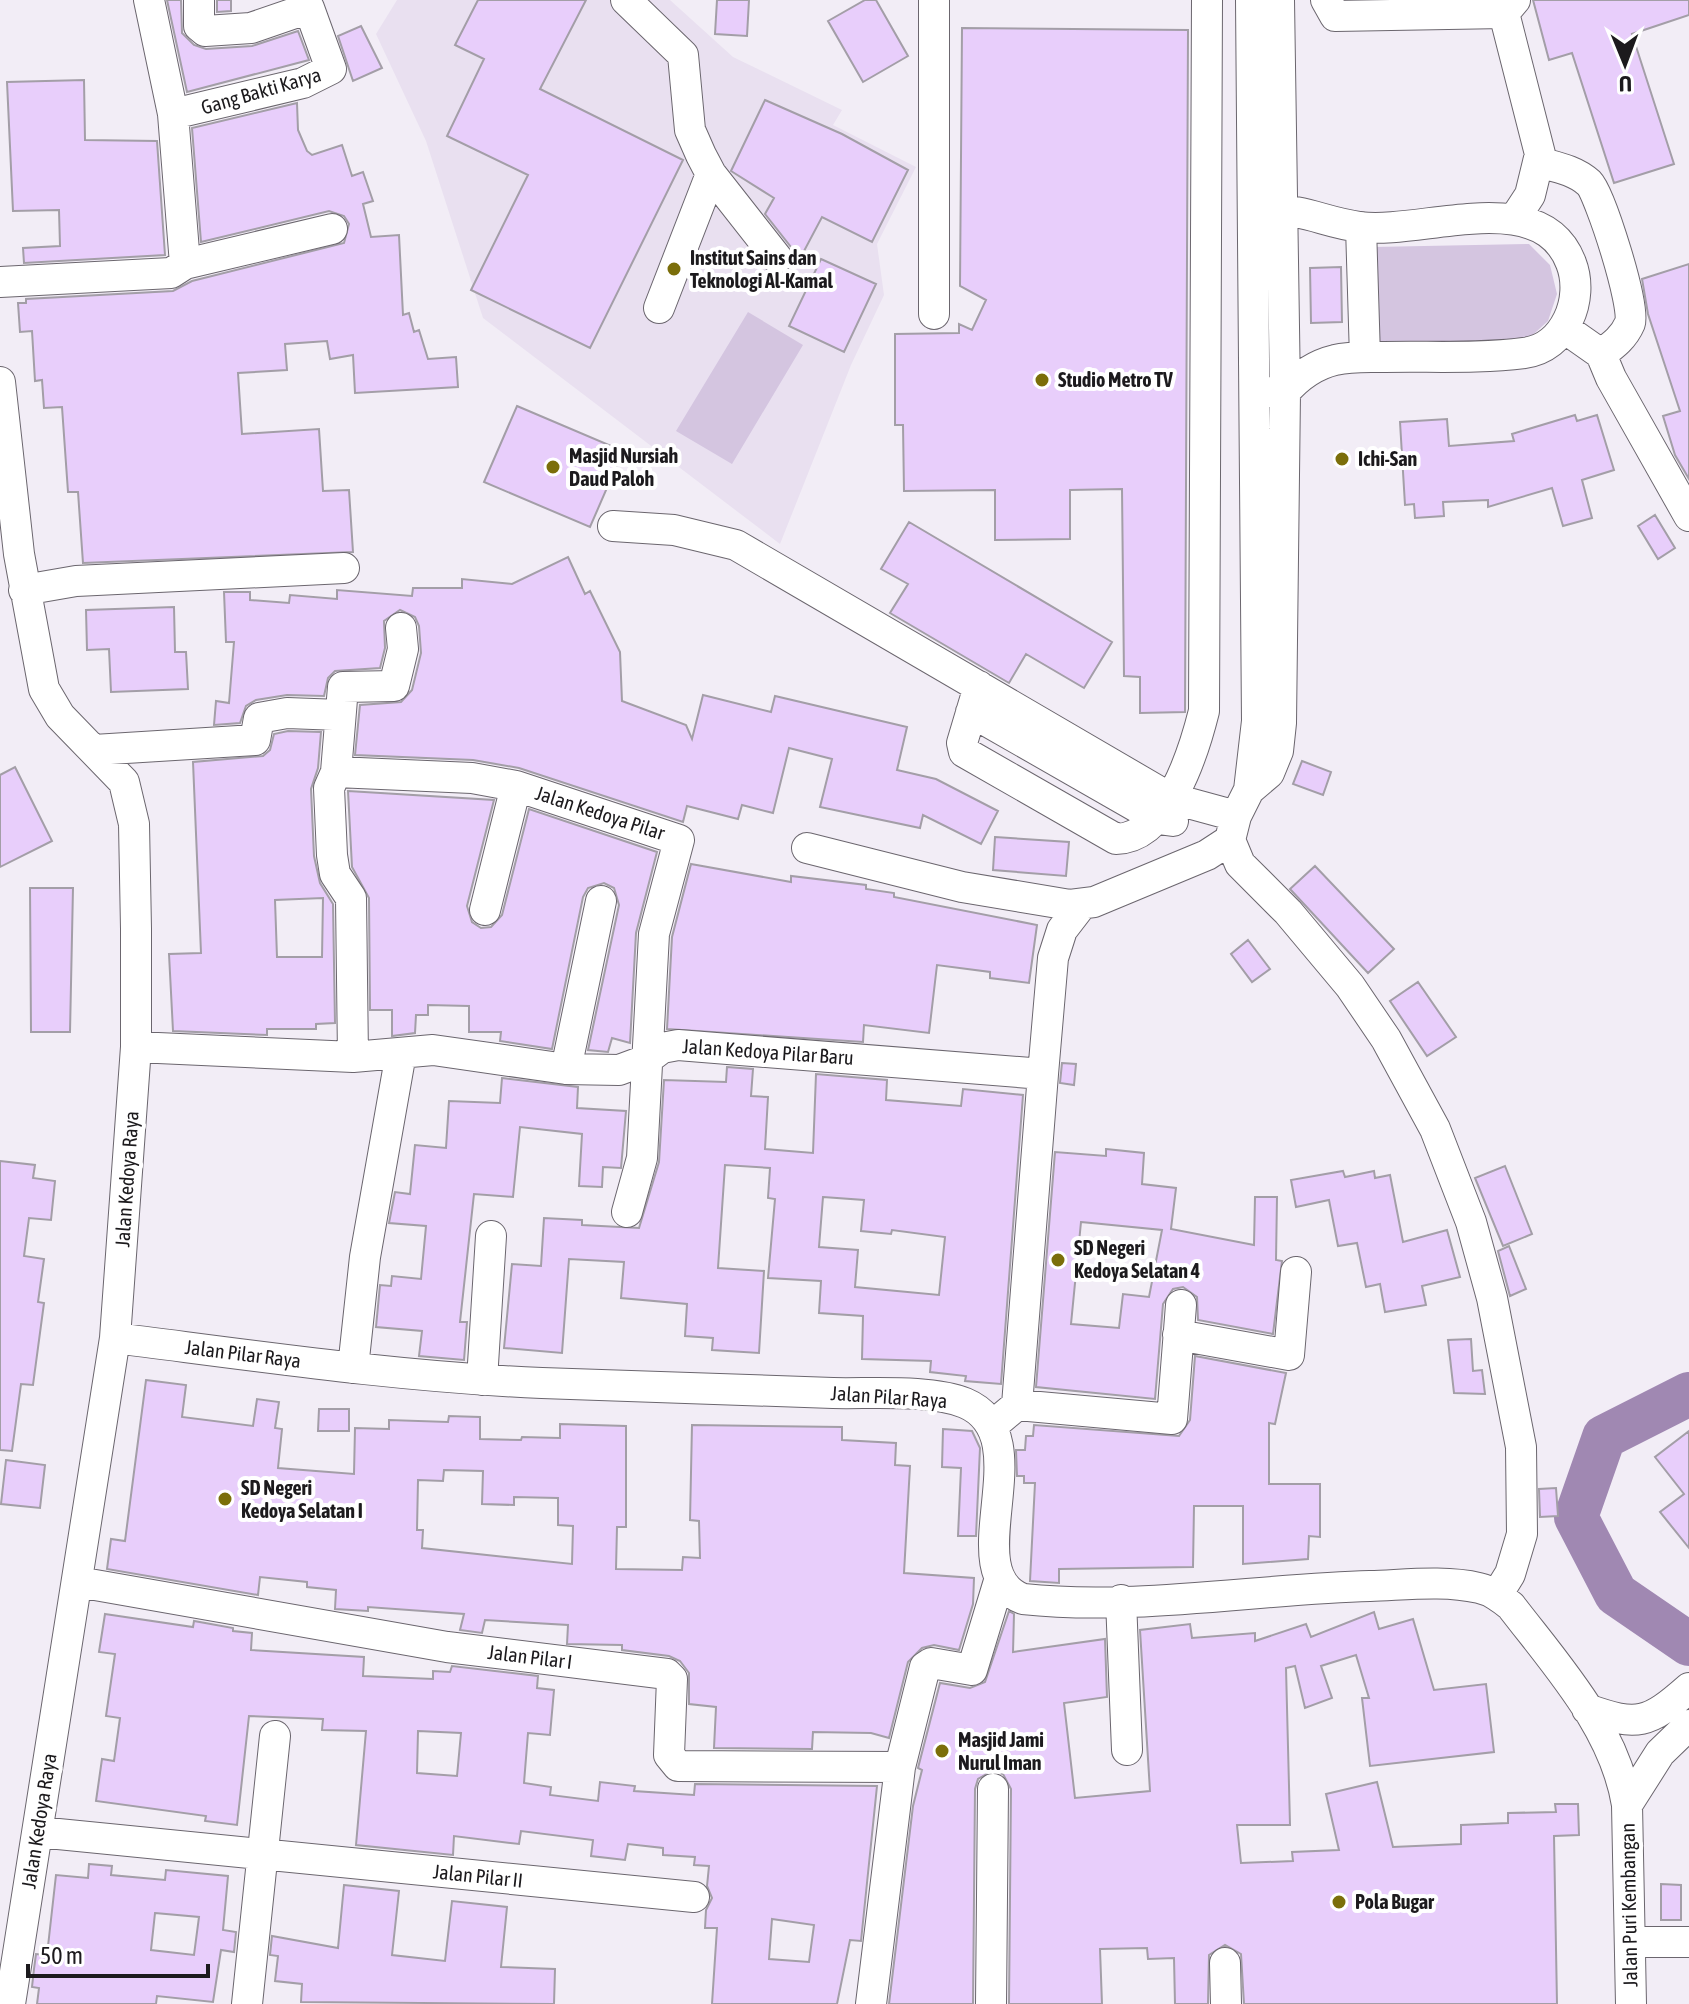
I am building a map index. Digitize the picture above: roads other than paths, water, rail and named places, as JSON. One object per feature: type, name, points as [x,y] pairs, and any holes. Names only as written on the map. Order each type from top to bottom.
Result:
[{"type":"street","name":"Gang Bakti Karya","points":[[149,0],[173,114],[185,264]]},
{"type":"street","name":"Gang Bakti Karya","points":[[173,114],[303,83],[331,69],[309,8],[251,28],[205,31],[199,26],[199,0]]},
{"type":"street","points":[[626,0],[683,55],[690,130],[711,174],[777,258]]},
{"type":"street","points":[[934,0],[934,314]]},
{"type":"street","points":[[975,699],[962,743],[964,752],[1102,831],[1122,839],[1164,808],[1194,752],[1204,711],[1207,0]]},
{"type":"street","points":[[1251,0],[1269,210]]},
{"type":"street","points":[[807,848],[962,887],[1082,904],[1094,902],[1207,855],[1269,773],[1278,751],[1281,723],[1270,392],[1269,210],[1279,0]]},
{"type":"street","points":[[1270,392],[1335,360],[1527,353],[1564,328],[1573,313],[1576,291],[1572,265],[1561,244],[1546,230],[1529,190],[1537,134],[1510,7],[1335,16],[1326,0]]},
{"type":"street","points":[[1269,210],[1299,210],[1361,227],[1529,190],[1572,172],[1592,185],[1627,286],[1631,320],[1618,343],[1601,354]]},
{"type":"street","points":[[659,308],[711,174]]},
{"type":"street","points":[[1361,227],[1365,357]]},
{"type":"street","points":[[0,282],[171,273],[185,264],[332,229]]},
{"type":"street","points":[[1564,328],[1601,354],[1611,378],[1689,516]]},
{"type":"street","name":"Jalan Kedoya Raya","points":[[0,382],[24,590],[50,702],[124,782],[134,824],[136,1047],[115,1338],[10,2004]]},
{"type":"street","points":[[613,526],[674,530],[736,545],[975,699],[1164,808],[1237,819]]},
{"type":"street","points":[[24,590],[76,581],[344,568]]},
{"type":"street","points":[[353,1057],[351,898],[335,874],[329,788],[336,772],[343,687],[394,686],[403,649],[401,628]]},
{"type":"street","points":[[94,750],[255,740],[259,718],[287,713],[340,715]]},
{"type":"street","name":"Jalan Kedoya Pilar","points":[[336,772],[472,778],[516,786],[679,840],[654,934],[641,1164],[627,1212]]},
{"type":"street","points":[[485,910],[516,786]]},
{"type":"street","points":[[1237,819],[1240,864],[1306,933],[1350,986],[1386,1039],[1435,1129],[1471,1222],[1492,1298],[1521,1447],[1522,1534],[1510,1574],[1497,1595],[1464,1585],[1437,1584],[1326,1587],[1121,1600],[1023,1599],[1009,1593],[999,1581],[994,1561],[998,1448],[992,1426],[1017,1405],[1172,1419],[1179,1320],[1289,1355],[1296,1272]]},
{"type":"street","points":[[566,1069],[601,901]]},
{"type":"street","points":[[1017,1405],[1053,958],[1062,930],[1082,904]]},
{"type":"street","name":"Jalan Kedoya Pilar Baru","points":[[136,1047],[353,1057],[433,1050],[566,1069],[619,1070],[646,1060],[662,1048],[693,1045],[1045,1063]]},
{"type":"street","points":[[353,1368],[365,1257],[401,1053]]},
{"type":"street","points":[[482,1380],[491,1236]]},
{"type":"street","name":"Jalan Pilar Raya","points":[[115,1338],[353,1368],[482,1380],[938,1397],[962,1402],[982,1412],[992,1426]]},
{"type":"street","points":[[871,2004],[900,1767],[925,1667],[931,1663],[972,1670],[999,1581]]},
{"type":"street","name":"Jalan Pilar I","points":[[78,1582],[447,1647],[667,1674],[672,1679],[669,1755],[671,1762],[678,1766],[900,1767]]},
{"type":"street","name":"Jalan Puri Kembangan","points":[[1497,1595],[1511,1606],[1587,1709],[1616,1760],[1627,1805],[1631,2004]]},
{"type":"street","points":[[1121,1600],[1127,1750]]},
{"type":"street","name":"Jalan Puri Kembangan","points":[[1627,1805],[1675,1725],[1689,1688]]},
{"type":"street","name":"Jalan Puri Kembangan","points":[[1587,1709],[1626,1723],[1645,1721],[1675,1725]]},
{"type":"street","points":[[247,2004],[275,1736]]},
{"type":"street","points":[[991,2004],[993,1789]]},
{"type":"street","name":"Jalan Pilar II","points":[[38,1832],[694,1897]]},
{"type":"street","points":[[1630,1942],[1689,1942]]},
{"type":"street","points":[[1225,1963],[1226,2004]]},
{"type":"waterway","points":[[1689,1394],[1604,1437],[1576,1517],[1616,1594],[1689,1644]]},
{"type":"place","name":"Institut Sains dan Teknologi Al-Kamal","points":[[674,269]]},
{"type":"place","name":"Studio Metro TV","points":[[1042,380]]},
{"type":"place","name":"Ichi-San","points":[[1342,459]]},
{"type":"place","name":"Masjid Nursiah Daud Paloh","points":[[553,467]]},
{"type":"place","name":"SD Negeri Kedoya Selatan 4","points":[[1058,1260]]},
{"type":"place","name":"SD Negeri Kedoya Selatan I","points":[[225,1499]]},
{"type":"place","name":"Masjid Jami Nurul Iman","points":[[942,1751]]},
{"type":"place","name":"Pola Bugar","points":[[1339,1902]]}]
